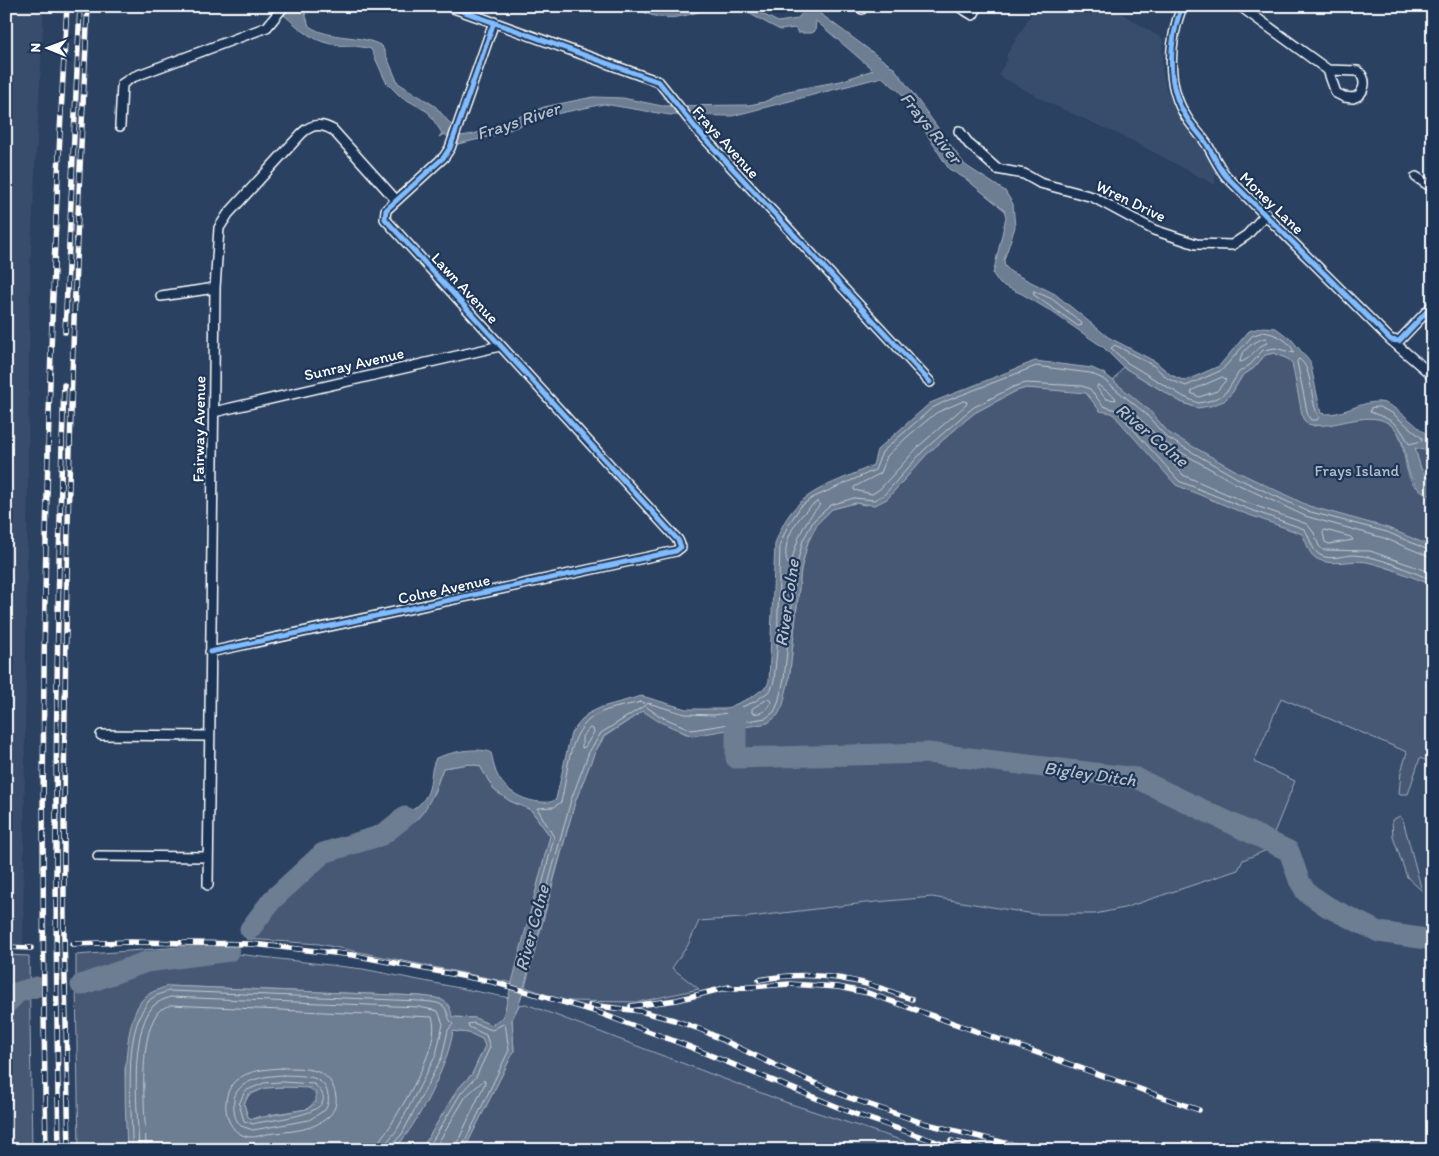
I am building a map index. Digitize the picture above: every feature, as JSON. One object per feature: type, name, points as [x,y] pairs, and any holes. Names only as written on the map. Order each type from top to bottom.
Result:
[{"type":"street","points":[[120,126],[122,84],[132,77],[267,27],[284,6]]},
{"type":"street","name":"Frays Avenue","points":[[448,6],[659,82],[699,132],[930,382]]},
{"type":"street","points":[[958,6],[973,15],[978,6]]},
{"type":"street","name":"Money Lane","points":[[1182,6],[1173,36],[1171,60],[1178,102],[1187,118],[1208,146],[1218,166],[1391,340],[1433,376]]},
{"type":"street","points":[[1240,6],[1328,70]]},
{"type":"street","name":"Lawn Avenue","points":[[494,22],[451,145],[444,157],[385,211],[387,222],[681,546]]},
{"type":"street","name":"Fairway Avenue","points":[[208,885],[215,288],[217,241],[220,223],[310,127],[321,125],[333,130],[396,200]]},
{"type":"street","name":"Wren Drive","points":[[959,131],[969,144],[997,169],[1024,174],[1040,182],[1093,197],[1154,230],[1196,244],[1232,246],[1247,236],[1266,214]]},
{"type":"street","points":[[1416,177],[1433,188]]},
{"type":"street","points":[[162,296],[215,288]]},
{"type":"street","points":[[1391,340],[1399,341],[1433,305]]},
{"type":"street","name":"Sunray Avenue","points":[[214,412],[500,346]]},
{"type":"street","name":"Colne Avenue","points":[[210,652],[676,551],[681,546]]},
{"type":"street","points":[[101,735],[209,736]]},
{"type":"street","points":[[98,856],[208,856]]},
{"type":"shaded area","points":[[6,6],[44,6],[30,265],[23,944],[6,943]]},
{"type":"shaded area","points":[[1036,6],[1109,6],[1163,39],[1162,68],[1166,89],[1172,104],[1209,159],[1215,172],[1215,185],[1129,139],[1051,104],[998,75],[1008,59],[1006,56]]},
{"type":"shaded area","points":[[1281,698],[1433,763],[1433,1150],[931,1150],[785,1102],[531,1006],[519,1005],[525,987],[565,1001],[638,1002],[698,989],[672,969],[687,947],[699,921],[932,897],[1034,914],[1243,860],[1267,850],[1295,781],[1254,762]]},
{"type":"green space","name":"Frays Island","points":[[1274,353],[1288,359],[1292,363],[1299,391],[1313,426],[1364,418],[1384,420],[1393,425],[1402,443],[1406,465],[1413,484],[1433,496],[1433,763],[1420,758],[1408,794],[1399,794],[1401,772],[1407,752],[1281,698],[1254,762],[1295,781],[1267,850],[1243,860],[1238,870],[1124,908],[1095,914],[1034,914],[932,897],[699,921],[688,945],[672,968],[699,989],[638,1002],[565,1001],[525,987],[575,802],[594,754],[604,737],[643,711],[686,734],[738,728],[789,680],[801,569],[808,542],[817,524],[832,509],[855,503],[865,505],[887,499],[927,454],[967,419],[976,412],[1016,391],[1026,388],[1082,391],[1097,406],[1123,367],[1181,402],[1197,408],[1232,393],[1242,376],[1254,368],[1265,355]]},
{"type":"green space","points":[[1414,447],[1433,451],[1433,485],[1421,469]]},
{"type":"green space","points":[[469,764],[480,766],[494,790],[510,801],[531,810],[550,836],[513,983],[319,944],[246,939],[275,902],[326,856],[384,840],[408,827],[434,793],[443,768]]},
{"type":"green space","points":[[1400,816],[1403,820],[1422,891],[1407,877],[1393,837],[1392,820]]},
{"type":"green space","points":[[193,946],[228,949],[138,962],[103,977],[76,983],[76,955]]},
{"type":"green space","points":[[229,953],[363,969],[510,998],[503,1017],[491,1025],[475,1018],[452,1017],[441,999],[420,996],[167,986],[125,1068],[127,1150],[79,1150],[76,987],[147,963]]},
{"type":"green space","points":[[6,955],[29,956],[32,1150],[6,1150]]},
{"type":"green space","points":[[526,1004],[785,1102],[931,1150],[464,1150],[514,1051],[512,1019],[519,1005]]},
{"type":"green space","points":[[452,1031],[469,1033],[483,1039],[485,1046],[472,1074],[457,1090],[421,1150],[394,1150],[412,1126],[431,1093],[445,1059]]},
{"type":"green space","points":[[265,1088],[309,1088],[317,1100],[307,1109],[268,1115],[271,1150],[260,1116],[252,1119],[248,1117],[244,1104],[249,1095]]},
{"type":"water","name":"Frays River","points":[[291,6],[303,6],[309,26],[318,31],[373,42],[382,46],[398,83],[435,106],[461,136],[474,134],[544,107],[593,97],[623,98],[662,106],[749,105],[764,102],[788,91],[841,81],[873,70],[816,21],[815,31],[812,33],[798,33],[795,28],[780,30],[735,6],[747,6],[778,22],[797,19],[804,11],[799,6],[810,6],[895,69],[965,165],[1005,191],[1013,204],[1015,227],[1004,260],[1005,266],[1011,272],[1055,294],[1108,337],[1156,362],[1171,375],[1185,381],[1219,366],[1249,331],[1263,327],[1276,328],[1292,340],[1310,362],[1321,413],[1335,413],[1372,402],[1385,403],[1399,411],[1433,439],[1433,452],[1415,448],[1421,469],[1433,485],[1433,497],[1421,490],[1413,482],[1402,440],[1397,431],[1388,423],[1379,419],[1369,418],[1328,425],[1308,424],[1303,419],[1292,363],[1288,359],[1274,353],[1265,355],[1254,368],[1242,376],[1232,393],[1224,401],[1197,408],[1181,402],[1123,367],[1103,347],[1049,310],[1000,284],[993,274],[1006,217],[1004,210],[966,179],[949,169],[900,92],[882,77],[732,116],[670,115],[604,104],[546,116],[493,136],[458,144],[444,134],[439,137],[442,133],[428,112],[400,96],[386,82],[371,49],[331,44],[311,36],[284,15]]},
{"type":"water","points":[[635,6],[651,6],[666,10],[688,6],[717,6],[685,15],[665,18],[645,12]]},
{"type":"water","name":"River Colne","points":[[1035,361],[1092,368],[1105,374],[1149,410],[1169,433],[1240,473],[1309,506],[1388,528],[1433,547],[1433,585],[1392,569],[1367,562],[1335,563],[1317,559],[1309,551],[1302,534],[1241,512],[1176,485],[1112,413],[1100,411],[1086,393],[1026,388],[1016,391],[976,412],[967,419],[927,454],[887,499],[875,505],[855,503],[832,509],[817,524],[808,542],[801,569],[789,680],[783,705],[778,715],[768,723],[692,736],[658,721],[643,711],[604,736],[594,754],[575,802],[519,1005],[512,1019],[514,1051],[464,1150],[421,1150],[457,1090],[472,1074],[485,1046],[482,1039],[469,1033],[453,1031],[445,1060],[431,1094],[413,1125],[394,1150],[127,1150],[125,1092],[127,1046],[131,1025],[137,1008],[146,996],[167,986],[420,996],[442,1000],[449,1006],[452,1017],[475,1018],[491,1025],[503,1017],[550,836],[531,810],[510,801],[494,790],[480,766],[469,764],[443,768],[426,807],[410,825],[384,840],[381,826],[408,813],[425,798],[436,758],[461,751],[487,751],[491,753],[498,776],[513,793],[534,801],[551,802],[556,799],[571,733],[587,714],[602,707],[642,696],[686,709],[725,709],[752,697],[767,686],[769,681],[775,544],[782,526],[791,512],[814,492],[873,465],[877,450],[930,403]],"holes":[[[265,1088],[311,1088],[316,1093],[316,1103],[307,1109],[252,1119],[248,1117],[244,1104],[248,1095]]]},
{"type":"waterway","name":"Bigley Ditch","points":[[736,716],[736,758],[928,753],[1136,778],[1289,851],[1299,880],[1306,892],[1328,907],[1379,932],[1433,940]]},
{"type":"waterway","name":"Bigley Ditch","points":[[250,929],[272,900],[323,853],[382,835],[405,817]]},
{"type":"waterway","points":[[81,985],[146,962],[229,951]]},
{"type":"waterway","points":[[6,1004],[18,992],[36,987]]},
{"type":"railway","points":[[46,1150],[43,864],[45,578],[53,292],[67,6]]},
{"type":"railway","points":[[65,332],[80,6]]},
{"type":"railway","points":[[69,1150],[64,937],[65,704],[69,472],[88,6]]},
{"type":"railway","points":[[59,1150],[56,768],[64,385]]},
{"type":"railway","points":[[72,944],[130,942],[252,944],[353,955],[493,982],[594,1011],[685,1045],[855,1114],[960,1150]]},
{"type":"railway","points":[[6,947],[31,948]]},
{"type":"railway","points":[[759,980],[789,976],[820,976],[850,980],[912,999]]},
{"type":"railway","points":[[724,989],[789,984],[838,987],[868,993],[1199,1110]]},
{"type":"railway","points":[[631,1006],[677,1000],[729,987]]},
{"type":"railway","points":[[590,1005],[640,1011],[674,1020],[702,1030],[787,1071],[847,1097],[923,1123],[1034,1150]]},
{"type":"railway","points":[[951,1141],[989,1150]]},
{"type":"cycle path","points":[[448,6],[659,82],[699,132],[930,382]]},
{"type":"cycle path","points":[[1182,6],[1172,48],[1171,63],[1175,92],[1187,118],[1206,142],[1226,176],[1391,340],[1399,341],[1433,305]]},
{"type":"cycle path","points":[[210,652],[676,551],[681,547],[678,540],[385,219],[386,210],[444,157],[450,148],[494,22]]}]
